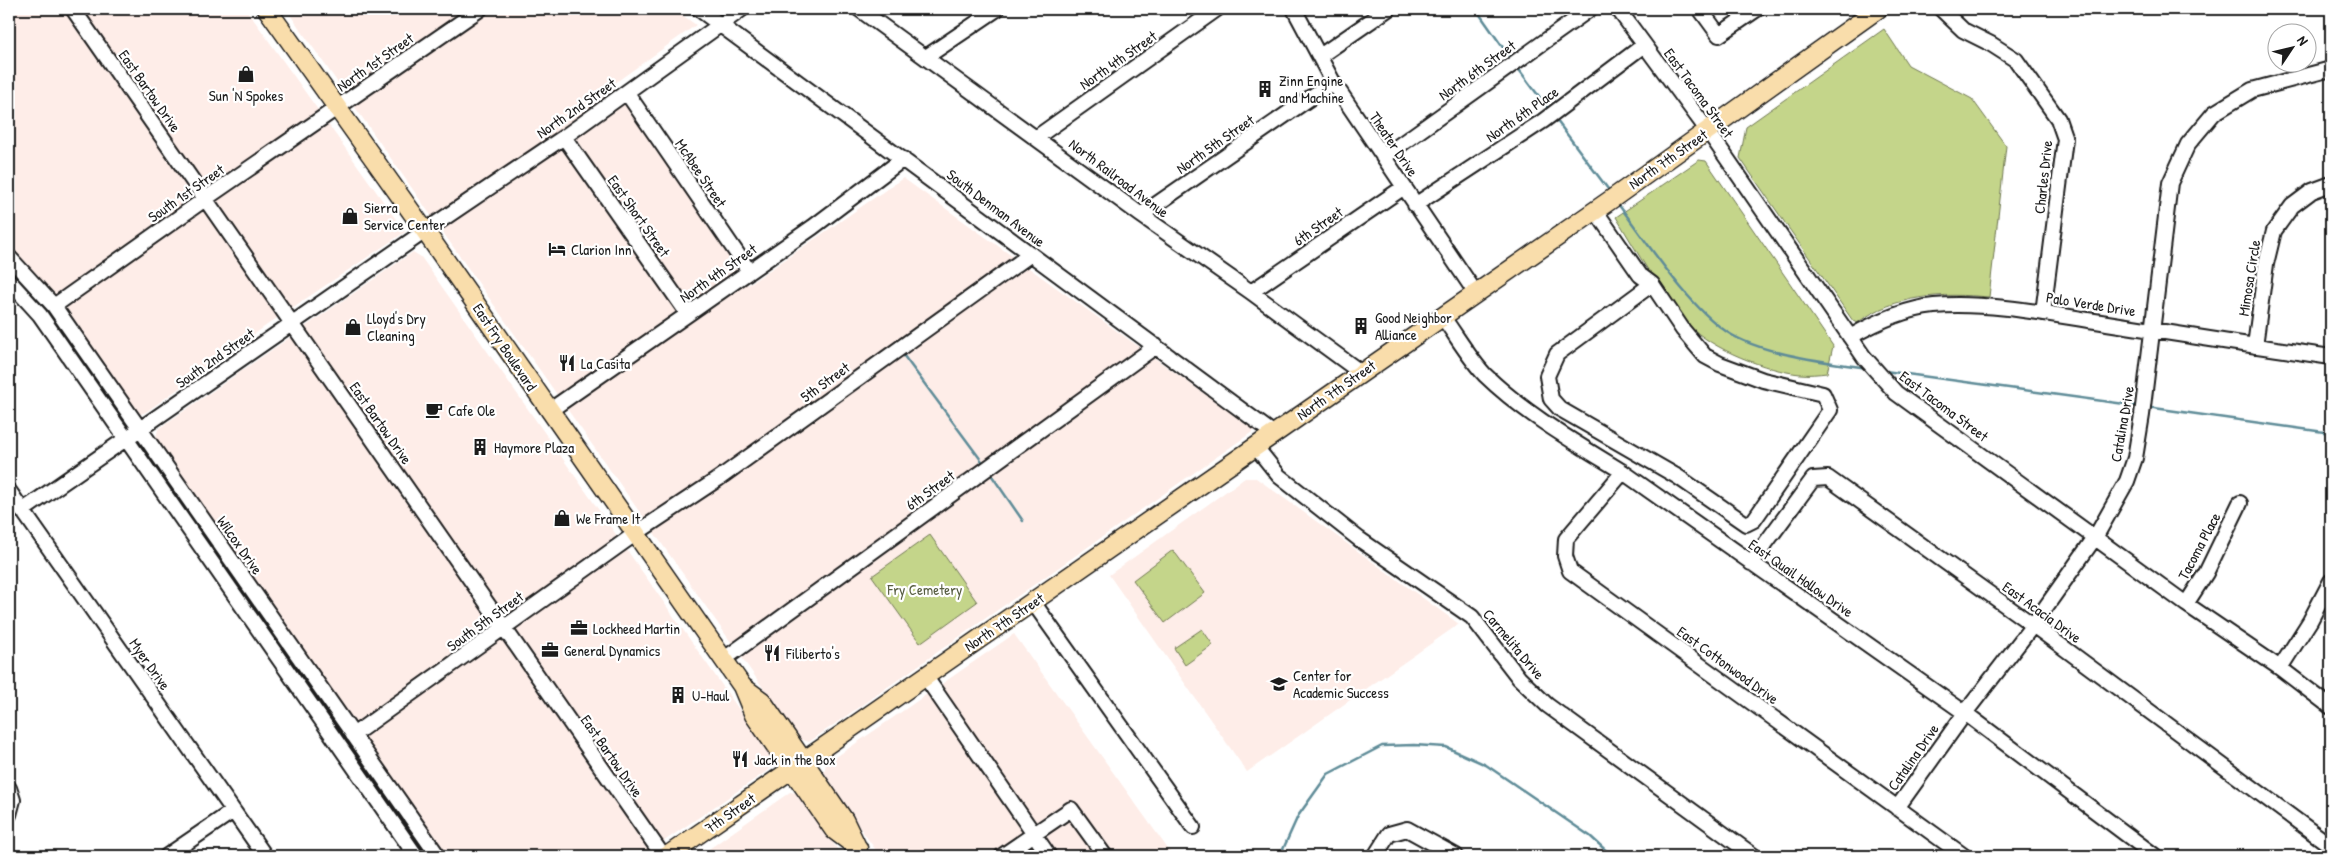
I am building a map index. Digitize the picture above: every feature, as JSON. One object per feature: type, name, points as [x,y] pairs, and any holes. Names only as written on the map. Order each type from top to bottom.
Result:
[{"type":"main road","name":"East Fry Boulevard","points":[[267,9],[425,231],[742,686],[754,715],[798,765],[834,830],[860,852]]},
{"type":"main road","name":"North 7th Street","points":[[798,765],[1708,131],[1878,9]]},
{"type":"main road","name":"7th Street","points":[[667,856],[798,765]]},
{"type":"street","name":"East Bartow Drive","points":[[73,9],[663,856]]},
{"type":"street","name":"North 1st Street","points":[[337,108],[480,9]]},
{"type":"street","name":"South Denman Avenue","points":[[699,9],[1274,434]]},
{"type":"street","name":"North 2nd Street","points":[[425,231],[627,93],[742,9]]},
{"type":"street","name":"North Railroad Avenue","points":[[859,9],[1037,137],[1141,215],[1251,292],[1356,369],[1359,374]]},
{"type":"street","points":[[926,58],[996,9]]},
{"type":"street","name":"North 4th Street","points":[[1037,137],[1217,9]]},
{"type":"street","name":"Theater Drive","points":[[1294,9],[1333,82],[1475,292]]},
{"type":"street","points":[[1320,56],[1388,9]]},
{"type":"street","name":"North 6th Street","points":[[1383,158],[1590,9]]},
{"type":"street","name":"East Tacoma Street","points":[[1618,9],[1708,131],[1850,337],[1878,375],[1896,393],[2096,536],[2186,604],[2280,668],[2331,707]]},
{"type":"street","points":[[1700,9],[1719,35],[1757,9]]},
{"type":"street","name":"Charles Drive","points":[[1941,9],[1963,30],[1991,44],[2016,60],[2058,119],[2065,139],[2043,313]]},
{"type":"street","name":"North 6th Place","points":[[1415,204],[1543,121],[1644,45]]},
{"type":"street","name":"Catalina Drive","points":[[1897,808],[1964,713],[2033,624],[2096,536],[2126,481],[2135,458],[2170,183],[2188,144],[2214,113],[2252,90],[2331,69]]},
{"type":"street","name":"North 5th Street","points":[[1141,215],[1333,82]]},
{"type":"street","name":"McAbee Street","points":[[627,93],[749,271]]},
{"type":"street","name":"South 1st Street","points":[[54,306],[337,108]]},
{"type":"street","name":"East Short Street","points":[[564,137],[688,314]]},
{"type":"street","name":"North 4th Street","points":[[549,411],[749,271],[903,159]]},
{"type":"street","name":"Mimosa Circle","points":[[2255,346],[2266,264],[2274,232],[2292,206],[2312,190],[2331,184]]},
{"type":"street","name":"6th Street","points":[[1251,292],[1404,187]]},
{"type":"street","points":[[1595,210],[1640,275],[1652,284],[1683,330],[1705,356],[1720,364],[1763,380],[1823,394],[1830,410],[1754,520],[1746,524],[1678,477],[1560,409],[1551,399],[1547,376],[1557,354],[1652,284]]},
{"type":"street","name":"South 2nd Street","points":[[22,511],[425,231]]},
{"type":"street","name":"5th Street","points":[[636,534],[718,479],[1031,254]]},
{"type":"street","name":"Wilcox Drive","points":[[9,257],[54,306],[438,856]]},
{"type":"street","points":[[9,281],[40,315],[416,856]]},
{"type":"street","name":"Palo Verde Drive","points":[[1850,337],[1873,324],[1903,312],[1932,306],[1958,304],[2043,313],[2331,357]]},
{"type":"street","name":"East Quail Hollow Drive","points":[[1442,316],[1483,373],[1510,398],[1624,472],[1964,713],[2155,856]]},
{"type":"street","name":"6th Street","points":[[723,660],[1156,346]]},
{"type":"street","points":[[1564,434],[1576,418]]},
{"type":"street","name":"Carmelita Drive","points":[[1256,446],[1279,476],[1352,533],[1472,617],[1519,678],[1547,705],[1754,856]]},
{"type":"street","name":"East Cottonwood Drive","points":[[1624,472],[1566,539],[1565,556],[1570,571],[1964,856]]},
{"type":"street","name":"East Acacia Drive","points":[[1751,563],[1813,479],[1828,478],[2033,624],[2331,846]]},
{"type":"street","name":"Myer Drive","points":[[9,492],[265,856]]},
{"type":"street","name":"Tacoma Place","points":[[2186,604],[2206,573],[2240,503]]},
{"type":"street","name":"South 5th Street","points":[[353,735],[636,534]]},
{"type":"street","points":[[2280,668],[2310,621],[2331,581]]},
{"type":"street","points":[[1033,602],[1192,827]]},
{"type":"street","points":[[925,676],[1049,856]]},
{"type":"street","points":[[9,788],[13,800],[9,815]]},
{"type":"street","points":[[1002,856],[1071,809],[1105,856]]},
{"type":"street","points":[[167,856],[233,811]]},
{"type":"street","points":[[1374,856],[1389,834],[1407,830],[1414,831],[1456,856]]},
{"type":"shaded area","points":[[9,9],[246,9],[405,232],[274,320],[146,412],[141,414],[137,412],[52,291],[9,247]]},
{"type":"shaded area","points":[[286,9],[674,9],[696,25],[612,85],[748,285],[903,178],[1255,430],[809,742],[799,739]]},
{"type":"shaded area","points":[[413,252],[421,257],[771,755],[770,769],[642,856],[448,856],[156,438],[158,429]]},
{"type":"shaded area","name":"Center for Academic Success","points":[[1245,478],[1256,478],[1459,624],[1247,772],[1109,575]]},
{"type":"shaded area","points":[[1014,634],[1173,856],[880,856],[823,776],[826,764]]},
{"type":"shaded area","points":[[790,792],[796,793],[803,799],[842,856],[699,856]]},
{"type":"green space","points":[[1884,29],[1908,65],[1972,99],[2006,146],[1989,297],[1954,295],[1904,301],[1872,313],[1857,323],[1853,321],[1740,158],[1746,127]]},
{"type":"green space","points":[[1699,160],[1706,161],[1833,346],[1827,373],[1803,374],[1787,372],[1757,364],[1725,350],[1699,334],[1678,313],[1659,287],[1616,217]]},
{"type":"green space","name":"Fry Cemetery","points":[[930,535],[977,602],[920,643],[872,576]]},
{"type":"green space","points":[[1173,550],[1205,593],[1165,623],[1133,580]]},
{"type":"green space","points":[[1202,629],[1213,645],[1185,665],[1174,648]]},
{"type":"waterway","points":[[1476,9],[1511,59]]},
{"type":"waterway","points":[[1517,67],[1550,111]]},
{"type":"waterway","points":[[1554,117],[1611,193]]},
{"type":"waterway","points":[[1618,204],[1683,290],[1697,306],[1727,332],[1757,346],[1794,356],[1867,368]]},
{"type":"waterway","points":[[901,352],[984,464]]},
{"type":"waterway","points":[[1885,371],[2139,406]]},
{"type":"waterway","points":[[2147,407],[2331,433]]},
{"type":"waterway","points":[[990,473],[1023,521]]},
{"type":"waterway","points":[[1280,856],[1298,816],[1328,774],[1382,746],[1414,745],[1446,747],[1486,765],[1590,836],[1612,856]]},
{"type":"place","name":"Sun 'N Spokes","points":[[246,74]]},
{"type":"place","name":"Zinn Engine and Machine","points":[[1265,89]]},
{"type":"place","name":"Sierra Service Center","points":[[350,216]]},
{"type":"place","name":"Clarion Inn","points":[[557,249]]},
{"type":"place","name":"Good Neighbor Alliance","points":[[1361,326]]},
{"type":"place","name":"Lloyd's Dry Cleaning","points":[[353,327]]},
{"type":"place","name":"La Casita","points":[[567,363]]},
{"type":"place","name":"Cafe Ole","points":[[434,410]]},
{"type":"place","name":"Haymore Plaza","points":[[480,447]]},
{"type":"place","name":"We Frame It","points":[[562,518]]},
{"type":"place","name":"Lockheed Martin","points":[[579,628]]},
{"type":"place","name":"General Dynamics","points":[[550,650]]},
{"type":"place","name":"Filiberto's","points":[[772,653]]},
{"type":"place","name":"Center for Academic Success","points":[[1279,684]]},
{"type":"place","name":"U-Haul","points":[[678,695]]},
{"type":"place","name":"Jack in the Box","points":[[740,759]]}]
